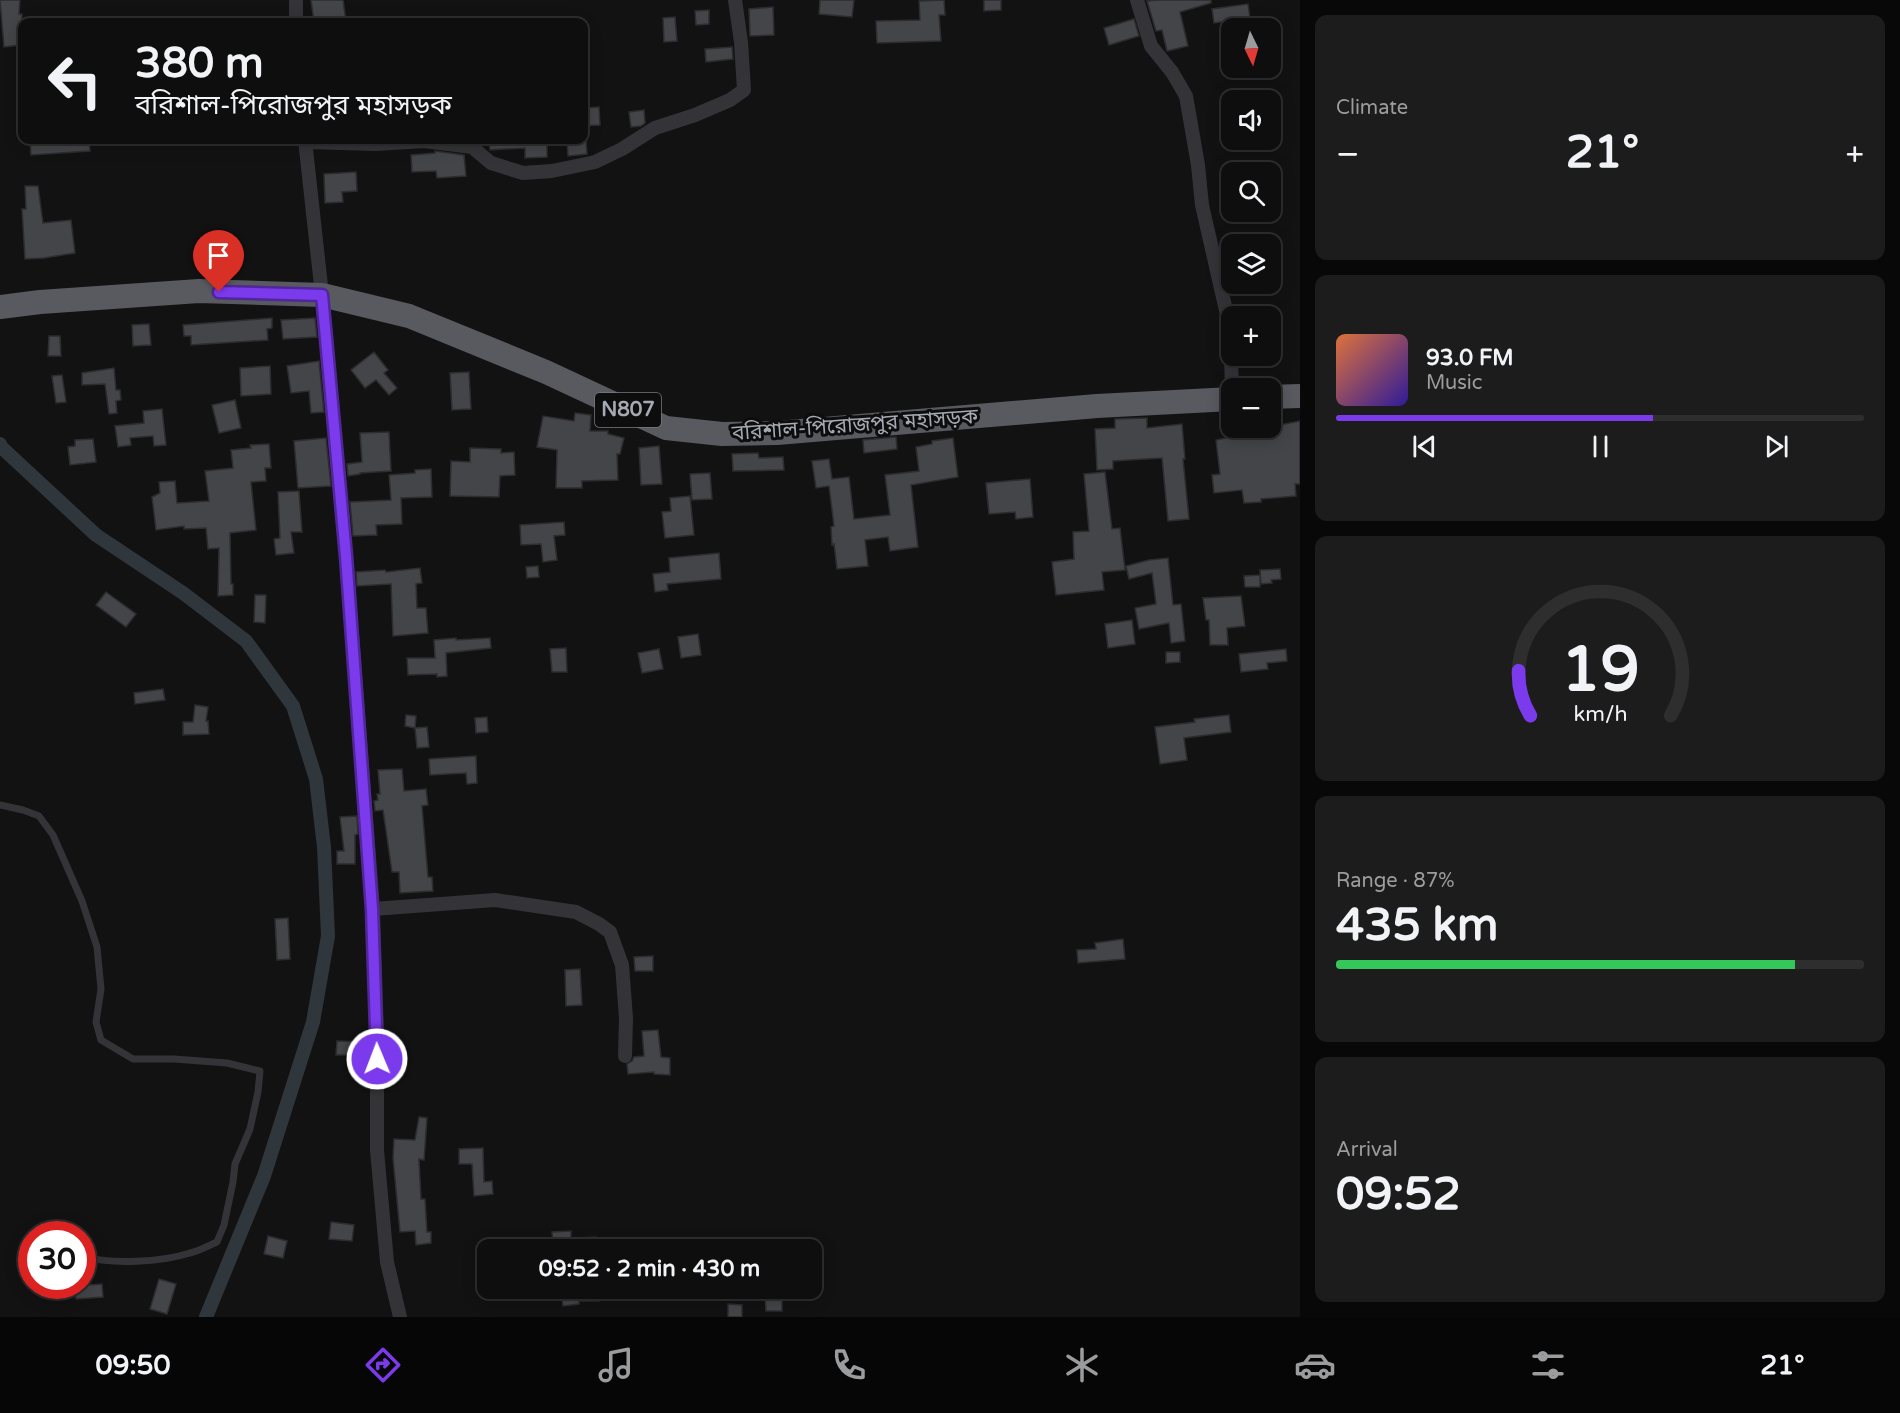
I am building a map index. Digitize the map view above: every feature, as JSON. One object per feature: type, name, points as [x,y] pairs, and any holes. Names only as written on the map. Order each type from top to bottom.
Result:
[{"type":"highway","name":"বরিশাল-পিরোজপুর মহাসড়ক","points":[[0,308],[40,302],[199,291],[322,295],[409,316],[546,372],[666,428],[722,434],[777,433],[1097,406],[1221,400]]},
{"type":"highway","points":[[1281,397],[1300,396]]},
{"type":"street","points":[[296,0],[296,18]]},
{"type":"street","points":[[448,144],[472,147],[491,163],[523,173],[552,171],[595,162],[622,149],[655,128],[695,115],[730,100],[744,90],[735,0]]},
{"type":"street","points":[[1137,0],[1151,46],[1172,72],[1186,96],[1198,165],[1202,205],[1230,328],[1232,378]]},
{"type":"street","points":[[305,144],[346,556],[372,909],[377,1036],[377,1150],[387,1262],[400,1317]]},
{"type":"street","points":[[372,909],[495,900],[576,912],[599,924],[610,932],[622,965],[626,1018],[625,1056]]},
{"type":"lane","points":[[0,805],[39,816],[53,835],[82,901],[97,947],[101,989],[96,1022],[101,1040],[133,1059],[227,1063],[260,1071],[250,1129],[235,1164],[226,1217],[217,1242],[190,1253],[158,1259],[123,1261],[96,1259]]},
{"type":"building","points":[[0,0],[20,0],[19,14],[22,14],[22,18],[18,18],[18,45],[4,47]]},
{"type":"building","points":[[311,0],[343,0],[346,18],[313,18]]},
{"type":"building","points":[[820,0],[854,0],[852,17],[819,14]]},
{"type":"building","points":[[944,0],[945,15],[939,15],[941,41],[877,43],[876,21],[920,20],[919,1]]},
{"type":"building","points":[[984,0],[1001,0],[1001,10],[984,11]]},
{"type":"building","points":[[1211,0],[1211,3],[1180,12],[1188,46],[1167,51],[1162,30],[1156,31],[1147,1]]},
{"type":"building","points":[[1248,4],[1250,18],[1221,18],[1221,22],[1214,23],[1212,9]]},
{"type":"building","points":[[773,7],[774,35],[750,36],[749,9]]},
{"type":"building","points":[[709,10],[709,24],[696,25],[695,11]]},
{"type":"building","points":[[675,17],[677,41],[664,42],[663,18]]},
{"type":"building","points":[[1134,19],[1139,36],[1109,45],[1104,28]]},
{"type":"building","points":[[732,47],[733,59],[706,62],[705,49]]},
{"type":"building","points":[[599,107],[600,125],[588,126],[588,108]]},
{"type":"building","points":[[644,110],[645,123],[631,127],[629,112]]},
{"type":"building","points":[[30,144],[89,144],[90,151],[31,155]]},
{"type":"building","points":[[489,144],[547,144],[547,157],[525,158],[525,148],[490,150]]},
{"type":"building","points":[[567,144],[586,144],[587,154],[568,156]]},
{"type":"building","points":[[435,151],[464,155],[466,176],[437,178],[436,171],[412,172],[411,155],[435,153]]},
{"type":"building","points":[[356,172],[357,191],[342,192],[343,202],[325,203],[324,174]]},
{"type":"building","points":[[25,186],[38,186],[43,223],[71,220],[75,253],[25,259],[22,209],[26,209]]},
{"type":"building","points":[[272,318],[272,328],[267,329],[268,340],[191,345],[191,336],[184,336],[183,325]]},
{"type":"building","points":[[315,318],[317,337],[283,339],[281,320]]},
{"type":"building","points":[[149,324],[151,345],[133,346],[132,325]]},
{"type":"building","points":[[49,336],[60,336],[61,356],[48,356]]},
{"type":"building","points":[[374,352],[388,370],[384,373],[397,388],[389,395],[376,380],[365,388],[351,370]]},
{"type":"building","points":[[319,361],[324,412],[311,413],[309,391],[291,393],[287,366]]},
{"type":"building","points":[[270,366],[271,394],[241,396],[240,368]]},
{"type":"building","points":[[114,368],[116,390],[120,390],[121,400],[116,401],[117,413],[109,414],[105,384],[82,385],[82,373]]},
{"type":"building","points":[[469,372],[471,409],[452,410],[450,373]]},
{"type":"building","points":[[62,375],[66,402],[56,403],[52,376]]},
{"type":"building","points":[[235,400],[241,428],[219,433],[212,405]]},
{"type":"building","points":[[162,409],[166,445],[154,446],[153,436],[130,438],[131,445],[118,447],[115,426],[144,423],[143,411]]},
{"type":"building","points":[[575,413],[591,415],[590,431],[608,431],[608,434],[624,438],[620,454],[617,454],[618,480],[582,481],[582,488],[556,488],[557,450],[537,447],[543,416],[574,421]]},
{"type":"building","points":[[1147,418],[1147,428],[1182,424],[1189,519],[1168,521],[1162,458],[1113,461],[1113,469],[1097,470],[1095,429],[1115,428],[1115,419]]},
{"type":"building","points":[[1300,421],[1300,484],[1295,484],[1296,496],[1244,503],[1242,490],[1214,493],[1212,475],[1220,474],[1216,440],[1281,438],[1281,425]]},
{"type":"building","points":[[389,432],[391,471],[348,476],[347,464],[362,462],[360,433]]},
{"type":"building","points":[[896,437],[897,449],[864,453],[863,440]]},
{"type":"building","points":[[326,438],[331,486],[298,488],[294,441]]},
{"type":"building","points":[[953,438],[958,477],[911,485],[918,547],[890,551],[888,537],[865,540],[868,566],[837,569],[834,544],[832,545],[831,527],[834,526],[829,486],[816,488],[812,461],[829,459],[832,479],[849,477],[854,519],[890,515],[885,475],[919,471],[916,447],[932,444],[932,441]]},
{"type":"building","points":[[93,439],[96,462],[70,465],[68,447],[75,446],[75,440]]},
{"type":"building","points":[[269,444],[271,468],[265,468],[266,481],[251,482],[256,530],[230,533],[233,595],[218,596],[219,548],[208,549],[206,528],[184,529],[184,526],[156,530],[152,497],[160,493],[159,482],[175,481],[177,503],[209,501],[205,471],[233,468],[231,450],[251,448],[250,445]]},
{"type":"building","points":[[659,446],[662,484],[641,485],[639,448]]},
{"type":"building","points":[[470,448],[501,449],[501,453],[514,452],[515,475],[500,476],[499,497],[450,496],[451,461],[470,462]]},
{"type":"building","points":[[758,453],[759,458],[783,457],[784,470],[733,471],[732,454]]},
{"type":"building","points":[[431,469],[432,497],[401,498],[402,524],[376,525],[377,535],[353,536],[350,502],[391,500],[389,475]]},
{"type":"building","points":[[1105,472],[1112,529],[1120,528],[1125,570],[1102,572],[1104,590],[1056,595],[1052,562],[1074,559],[1073,532],[1089,531],[1084,474]]},
{"type":"building","points":[[710,473],[712,499],[692,500],[690,474]]},
{"type":"building","points":[[1030,479],[1033,517],[1016,519],[1015,512],[989,514],[986,483]]},
{"type":"building","points":[[299,491],[302,532],[291,532],[294,553],[276,555],[274,539],[280,538],[278,492]]},
{"type":"building","points":[[690,496],[694,535],[665,538],[662,512],[671,511],[670,498]]},
{"type":"building","points":[[564,522],[565,535],[554,536],[557,560],[543,562],[541,544],[521,545],[520,525]]},
{"type":"building","points":[[719,553],[721,579],[667,584],[668,590],[655,592],[653,574],[670,572],[669,558]]},
{"type":"building","points":[[1168,558],[1173,605],[1181,604],[1185,641],[1171,643],[1169,623],[1139,629],[1135,608],[1156,604],[1152,573],[1129,579],[1126,566]]},
{"type":"building","points":[[538,566],[539,577],[527,578],[526,567]]},
{"type":"building","points":[[420,568],[422,583],[416,584],[417,608],[426,608],[428,633],[393,636],[391,584],[357,586],[356,572],[385,570],[386,572]]},
{"type":"building","points":[[1280,569],[1281,579],[1261,584],[1260,570]]},
{"type":"building","points":[[1260,575],[1260,587],[1245,587],[1244,576]]},
{"type":"building","points":[[106,592],[136,614],[126,627],[96,605]]},
{"type":"building","points":[[255,595],[266,595],[265,623],[254,622]]},
{"type":"building","points":[[1241,596],[1245,626],[1227,628],[1228,645],[1210,645],[1209,620],[1206,620],[1203,598]]},
{"type":"building","points":[[1132,620],[1135,644],[1108,648],[1105,624]]},
{"type":"building","points":[[698,634],[701,655],[681,658],[678,637]]},
{"type":"building","points":[[456,638],[456,640],[490,638],[491,648],[446,653],[447,676],[408,675],[407,658],[435,658],[434,640]]},
{"type":"building","points":[[566,648],[567,672],[552,672],[550,649]]},
{"type":"building","points":[[659,649],[663,669],[642,673],[638,653]]},
{"type":"building","points":[[1286,649],[1287,661],[1267,663],[1268,669],[1241,672],[1239,654]]},
{"type":"building","points":[[1166,652],[1180,652],[1180,662],[1166,663]]},
{"type":"building","points":[[163,689],[165,700],[135,704],[134,693]]},
{"type":"building","points":[[195,705],[208,707],[206,721],[208,721],[209,734],[183,735],[183,722],[193,722]]},
{"type":"building","points":[[406,715],[416,716],[415,728],[405,726]]},
{"type":"building","points":[[1229,715],[1231,732],[1184,738],[1187,760],[1160,764],[1155,727]]},
{"type":"building","points":[[487,717],[488,732],[476,733],[475,718]]},
{"type":"building","points":[[427,727],[429,747],[417,748],[415,728]]},
{"type":"building","points":[[476,756],[477,783],[467,784],[466,773],[430,775],[429,759]]},
{"type":"building","points":[[402,769],[404,791],[426,789],[428,805],[422,806],[428,877],[432,877],[433,891],[400,893],[399,872],[392,872],[383,810],[375,811],[374,801],[378,800],[377,794],[380,794],[378,770]]},
{"type":"building","points":[[357,816],[355,864],[337,864],[337,851],[344,851],[340,817]]},
{"type":"building","points":[[288,918],[290,959],[277,960],[275,919]]},
{"type":"building","points":[[1123,939],[1125,959],[1078,963],[1077,950],[1096,949],[1095,943]]},
{"type":"building","points":[[653,956],[653,971],[635,971],[634,957]]},
{"type":"building","points":[[580,969],[582,1005],[566,1006],[565,970]]},
{"type":"building","points":[[658,1030],[661,1057],[670,1058],[670,1075],[654,1074],[654,1072],[628,1074],[627,1064],[634,1057],[644,1056],[642,1031]]},
{"type":"building","points":[[337,1041],[368,1042],[368,1055],[336,1055]]},
{"type":"building","points":[[419,1117],[427,1118],[424,1160],[419,1159],[421,1199],[425,1199],[427,1232],[431,1232],[431,1243],[416,1245],[415,1231],[400,1232],[393,1158],[394,1139],[415,1140]]},
{"type":"building","points":[[483,1148],[484,1182],[492,1181],[493,1194],[474,1196],[472,1164],[459,1164],[459,1149]]},
{"type":"building","points":[[331,1222],[354,1225],[352,1241],[329,1239]]},
{"type":"building","points":[[571,1231],[571,1239],[552,1239],[552,1232]]},
{"type":"building","points":[[268,1236],[287,1241],[283,1258],[264,1254]]},
{"type":"building","points":[[596,1237],[596,1239],[578,1239]]},
{"type":"building","points":[[159,1279],[176,1284],[167,1314],[150,1309]]},
{"type":"building","points":[[96,1284],[102,1284],[103,1297],[96,1298]]},
{"type":"building","points":[[562,1299],[599,1299],[599,1301],[579,1301],[579,1304],[563,1306]]},
{"type":"building","points":[[765,1299],[782,1299],[782,1311],[766,1311]]},
{"type":"building","points":[[728,1304],[742,1305],[742,1317],[728,1317]]},
{"type":"waterway","points":[[0,444],[96,535],[183,593],[246,641],[293,706],[316,779],[324,847],[328,936],[313,1022],[264,1176],[206,1317]]},
{"type":"route","points":[[219,292],[322,295],[346,556],[372,909],[377,1059]]}]
